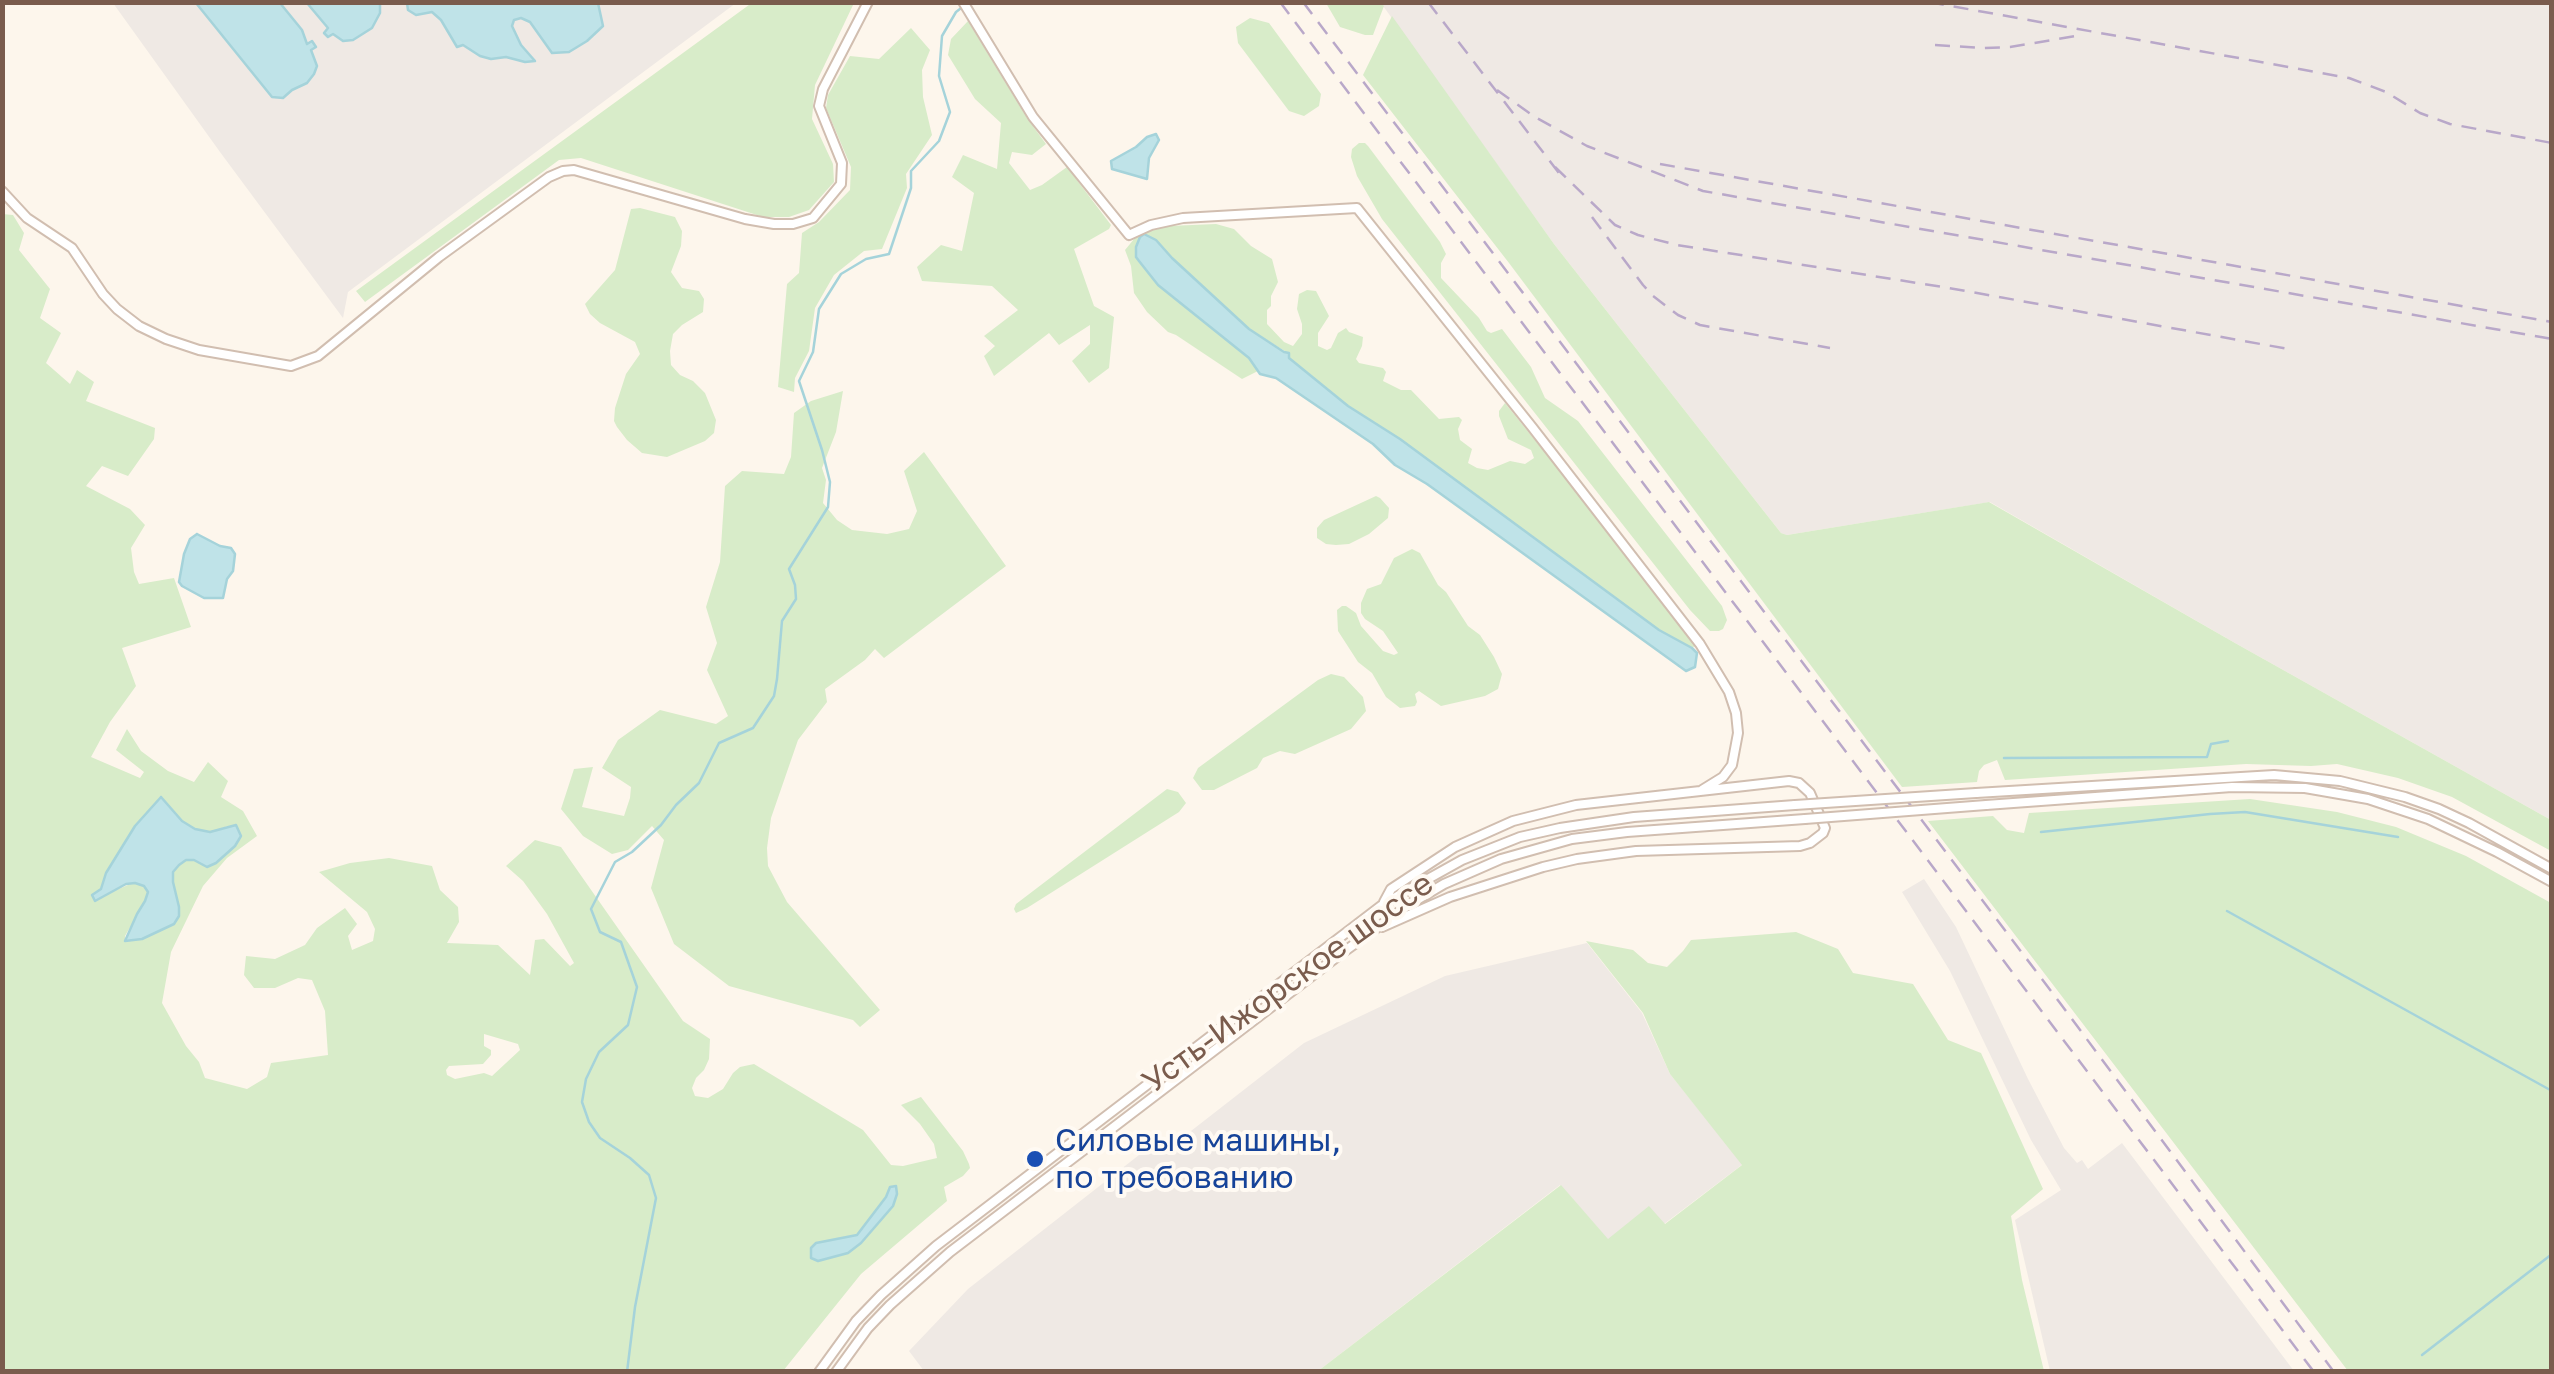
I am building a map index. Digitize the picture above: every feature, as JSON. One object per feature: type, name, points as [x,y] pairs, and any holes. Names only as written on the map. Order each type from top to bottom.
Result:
[{"type":"street","points":[[2,191],[28,218],[72,248],[102,294],[140,326],[199,350],[292,366],[318,356],[439,257],[563,170],[745,220],[794,224],[813,218],[840,184],[842,163],[819,106],[823,90],[868,2]]},
{"type":"street","points":[[965,7],[1033,117],[1129,235],[1183,218],[1356,208],[1700,644],[1729,692],[1738,732],[1732,765],[1722,778],[1702,790]]},
{"type":"street","points":[[1732,765],[1747,785]]},
{"type":"street","name":"Усть-Ижорское шоссе","points":[[819,1372],[880,1295],[936,1246],[1382,906],[1462,860],[1520,838],[1634,818],[2274,775],[2340,781],[2405,796],[2469,823],[2552,869]]},
{"type":"street","points":[[1373,930],[1450,897],[1577,860],[1636,851],[1800,846],[1810,843],[1826,828],[1810,793],[1799,783],[1789,781],[1576,805],[1514,821],[1436,858],[1391,889],[1382,906]]},
{"type":"street","name":"Усть-Ижорское шоссе","points":[[836,1372],[868,1328],[950,1252],[1373,930],[1444,884],[1476,868],[1538,847],[1627,832],[2232,787],[2305,788],[2368,799],[2428,819],[2552,882]]},
{"type":"shaded area","points":[[113,3],[736,3],[348,292],[343,318]]},
{"type":"shaded area","points":[[1381,3],[2551,3],[2551,820],[1990,502],[1781,533],[1554,244]]},
{"type":"shaded area","points":[[1924,879],[1956,927],[2064,1148],[2088,1169],[2122,1143],[2294,1371],[2050,1371],[2015,1220],[2061,1190],[2031,1140],[1950,971],[1902,892]]},
{"type":"shaded area","points":[[1587,943],[1642,1013],[1670,1074],[1743,1164],[1664,1224],[1608,1240],[1560,1185],[1318,1371],[924,1371],[909,1351],[968,1289],[1139,1155],[1156,1144],[1164,1152],[1304,1043],[1445,976]]},
{"type":"green space","points":[[753,2],[854,3],[815,85],[812,119],[833,164],[834,182],[809,210],[789,217],[763,217],[581,158],[559,160],[365,302],[356,291]]},
{"type":"green space","points":[[1326,3],[1384,6],[1373,35],[1365,35],[1340,27]]},
{"type":"green space","points":[[1392,16],[1554,244],[1781,533],[1989,502],[2551,820],[2551,851],[2452,797],[2398,778],[2337,764],[2246,764],[2005,780],[1997,760],[1984,765],[1977,782],[1902,787],[1363,75]]},
{"type":"green space","points":[[1250,18],[1269,23],[1321,94],[1319,106],[1304,116],[1289,111],[1238,43],[1236,27]]},
{"type":"green space","points":[[968,21],[1046,144],[1032,155],[1012,152],[1009,163],[1030,190],[1067,167],[1111,225],[1074,249],[1094,306],[1114,317],[1109,368],[1089,383],[1072,361],[1090,344],[1090,325],[1059,345],[1049,333],[994,376],[984,356],[995,346],[984,336],[1018,310],[992,286],[922,281],[917,267],[941,245],[962,251],[974,193],[952,177],[963,155],[997,169],[1001,123],[975,99],[948,55],[951,39]]},
{"type":"green space","points":[[911,28],[930,50],[922,70],[923,97],[932,135],[906,174],[907,188],[882,249],[864,251],[834,275],[815,308],[809,351],[795,378],[794,392],[778,387],[787,284],[799,273],[802,233],[819,222],[850,190],[851,167],[826,108],[828,95],[850,56],[879,59]]},
{"type":"green space","points":[[1359,143],[1368,146],[1440,242],[1446,254],[1441,263],[1441,278],[1487,331],[1502,329],[1531,367],[1545,398],[1578,421],[1722,606],[1727,620],[1723,629],[1710,631],[1690,610],[1382,219],[1357,176],[1351,157],[1352,149]]},
{"type":"green space","points":[[631,209],[675,217],[682,231],[681,246],[671,272],[682,288],[699,291],[704,299],[703,312],[673,334],[671,365],[705,393],[716,420],[714,433],[705,441],[667,457],[642,453],[617,427],[615,408],[626,374],[640,354],[635,342],[600,323],[585,304],[615,270]]},
{"type":"green space","points":[[2,214],[13,215],[24,233],[19,250],[50,289],[40,318],[61,333],[46,363],[70,384],[77,370],[94,382],[86,401],[155,428],[154,439],[128,476],[102,466],[86,486],[130,509],[145,525],[131,548],[139,584],[174,578],[191,627],[122,648],[136,686],[91,757],[140,778],[144,772],[116,750],[127,729],[141,751],[168,771],[194,782],[208,762],[228,781],[221,797],[243,811],[257,836],[227,858],[203,886],[171,952],[162,1003],[205,1078],[247,1089],[267,1077],[271,1063],[328,1055],[325,1011],[312,980],[298,978],[275,988],[254,988],[244,975],[246,956],[275,959],[305,945],[317,928],[345,908],[357,924],[348,936],[352,950],[373,941],[375,929],[367,912],[319,872],[389,858],[432,866],[440,890],[458,907],[459,922],[447,943],[498,945],[530,975],[535,940],[544,939],[570,966],[574,963],[547,914],[523,881],[506,866],[535,840],[561,847],[683,1021],[710,1039],[709,1059],[692,1088],[695,1096],[708,1098],[723,1089],[740,1067],[754,1064],[863,1130],[891,1165],[903,1166],[937,1158],[934,1144],[901,1105],[921,1097],[963,1151],[970,1168],[944,1187],[947,1201],[861,1274],[783,1371],[3,1371]],"holes":[[[161,798],[195,829],[210,832],[228,826],[241,836],[216,863],[204,865],[186,860],[173,872],[174,924],[141,939],[125,941],[145,901],[148,892],[144,886],[135,882],[100,897],[92,895],[101,889],[106,873],[135,826]],[[484,1034],[518,1044],[520,1050],[492,1076],[484,1073],[455,1079],[447,1075],[449,1066],[483,1064],[491,1055],[491,1050],[484,1046]]]},
{"type":"green space","points":[[1216,224],[1234,229],[1272,259],[1278,282],[1267,310],[1267,324],[1284,342],[1293,346],[1302,334],[1297,309],[1299,294],[1316,291],[1329,316],[1318,333],[1318,346],[1331,348],[1338,333],[1346,328],[1363,337],[1356,359],[1359,363],[1383,368],[1383,381],[1401,390],[1411,390],[1439,419],[1462,420],[1458,429],[1460,440],[1472,449],[1468,463],[1477,468],[1488,470],[1510,461],[1525,464],[1534,458],[1531,450],[1508,439],[1499,416],[1505,403],[1694,637],[1695,646],[1692,648],[1659,630],[1400,439],[1348,406],[1289,358],[1288,353],[1249,329],[1155,240],[1139,261],[1158,285],[1249,358],[1258,371],[1242,379],[1168,332],[1134,293],[1125,250],[1139,233],[1151,229]]},
{"type":"green space","points":[[843,391],[836,432],[822,468],[826,480],[823,503],[837,520],[852,530],[887,534],[909,529],[917,511],[904,471],[924,452],[1006,566],[884,658],[875,649],[825,689],[827,702],[798,740],[771,818],[768,866],[787,902],[880,1010],[860,1027],[853,1020],[729,986],[674,944],[651,888],[664,840],[652,826],[628,850],[612,854],[583,836],[561,809],[574,769],[593,767],[582,807],[624,816],[631,787],[602,768],[618,740],[660,710],[716,724],[728,716],[707,670],[717,643],[706,607],[720,562],[725,486],[742,471],[784,474],[791,457],[794,413],[811,401]]},
{"type":"green space","points":[[1376,496],[1389,508],[1388,518],[1369,534],[1349,544],[1336,545],[1317,538],[1317,528],[1324,520]]},
{"type":"green space","points":[[1412,549],[1420,553],[1438,585],[1494,657],[1502,674],[1498,689],[1441,706],[1419,691],[1415,694],[1415,706],[1400,708],[1386,697],[1338,631],[1337,610],[1346,606],[1356,613],[1361,626],[1383,651],[1398,653],[1383,631],[1365,619],[1361,603],[1367,589],[1381,584],[1394,558]]},
{"type":"green space","points":[[1331,674],[1344,677],[1363,697],[1366,711],[1351,729],[1295,754],[1280,751],[1214,790],[1202,790],[1193,778],[1198,768]]},
{"type":"green space","points":[[1167,789],[1178,792],[1186,803],[1179,812],[1016,913],[1016,904]]},
{"type":"green space","points":[[2250,799],[2337,812],[2396,827],[2466,856],[2551,903],[2551,1371],[2348,1371],[1928,821],[1993,816],[2007,830],[2024,833],[2029,813]]},
{"type":"green space","points":[[1796,932],[1838,949],[1853,973],[1913,984],[1948,1040],[1981,1053],[2043,1189],[2011,1216],[2044,1371],[1318,1371],[1561,1185],[1608,1239],[1649,1206],[1665,1224],[1742,1165],[1670,1074],[1643,1013],[1586,941],[1633,950],[1648,963],[1667,967],[1691,940]]},
{"type":"water","points":[[380,2],[380,13],[372,28],[353,40],[343,41],[324,33],[328,28],[307,3]]},
{"type":"water","points":[[196,3],[280,3],[302,30],[307,44],[312,41],[316,47],[311,50],[317,66],[314,74],[283,98],[272,97]]},
{"type":"water","points":[[407,3],[598,3],[603,26],[569,52],[552,53],[530,22],[514,20],[512,26],[521,45],[535,61],[491,59],[463,45],[457,47],[432,12],[416,15],[408,10]]},
{"type":"water","points":[[1156,134],[1159,140],[1149,158],[1147,179],[1112,169],[1111,161]]},
{"type":"water","points":[[1144,234],[1156,240],[1249,329],[1289,353],[1289,358],[1348,406],[1400,439],[1659,630],[1692,648],[1697,653],[1695,667],[1686,671],[1395,465],[1373,444],[1276,378],[1260,374],[1249,358],[1158,285],[1136,257],[1136,247]]},
{"type":"water","points":[[197,534],[231,548],[235,554],[223,598],[204,598],[179,582],[184,554],[190,539]]},
{"type":"water","points":[[161,797],[182,821],[195,829],[210,832],[236,825],[241,836],[216,863],[207,867],[186,860],[173,872],[179,907],[174,924],[142,939],[125,941],[145,901],[148,892],[144,886],[126,884],[95,901],[92,895],[101,889],[106,873],[135,826]]},
{"type":"water","points":[[896,1186],[893,1206],[861,1243],[848,1253],[818,1261],[811,1258],[811,1248],[816,1243],[857,1235],[890,1187]]},
{"type":"waterway","points":[[627,1372],[656,1198],[649,1175],[600,1138],[582,1102],[586,1079],[599,1052],[628,1025],[637,987],[621,942],[600,932],[591,909],[615,862],[661,825],[699,783],[719,743],[753,728],[774,696],[782,621],[796,599],[789,569],[828,507],[830,482],[799,381],[813,352],[819,309],[841,274],[866,259],[889,254],[911,188],[911,171],[939,141],[950,112],[939,76],[942,36],[956,12],[969,2]]},
{"type":"waterway","points":[[2004,758],[2207,757],[2211,744],[2228,741]]},
{"type":"waterway","points":[[2041,832],[2245,812],[2398,837]]},
{"type":"waterway","points":[[2227,911],[2552,1091]]},
{"type":"waterway","points":[[2422,1355],[2552,1254]]},
{"type":"railway","points":[[1280,2],[2314,1372]]},
{"type":"railway","points":[[1303,2],[2334,1372]]},
{"type":"railway","points":[[1428,2],[1562,177]]},
{"type":"railway","points":[[1929,2],[2349,78],[2450,124],[2552,143]]},
{"type":"railway","points":[[1935,45],[2010,47],[2076,36]]},
{"type":"railway","points":[[1497,90],[1587,146],[1703,191],[2552,339]]},
{"type":"railway","points":[[1660,164],[2552,322]]},
{"type":"railway","points":[[1555,167],[1615,225],[1677,245],[1949,288],[2294,350]]},
{"type":"railway","points":[[1592,217],[1643,285],[1678,315],[1700,325],[1830,348]]},
{"type":"place","name":"Силовые машины, по требованию","points":[[1035,1159]]}]
